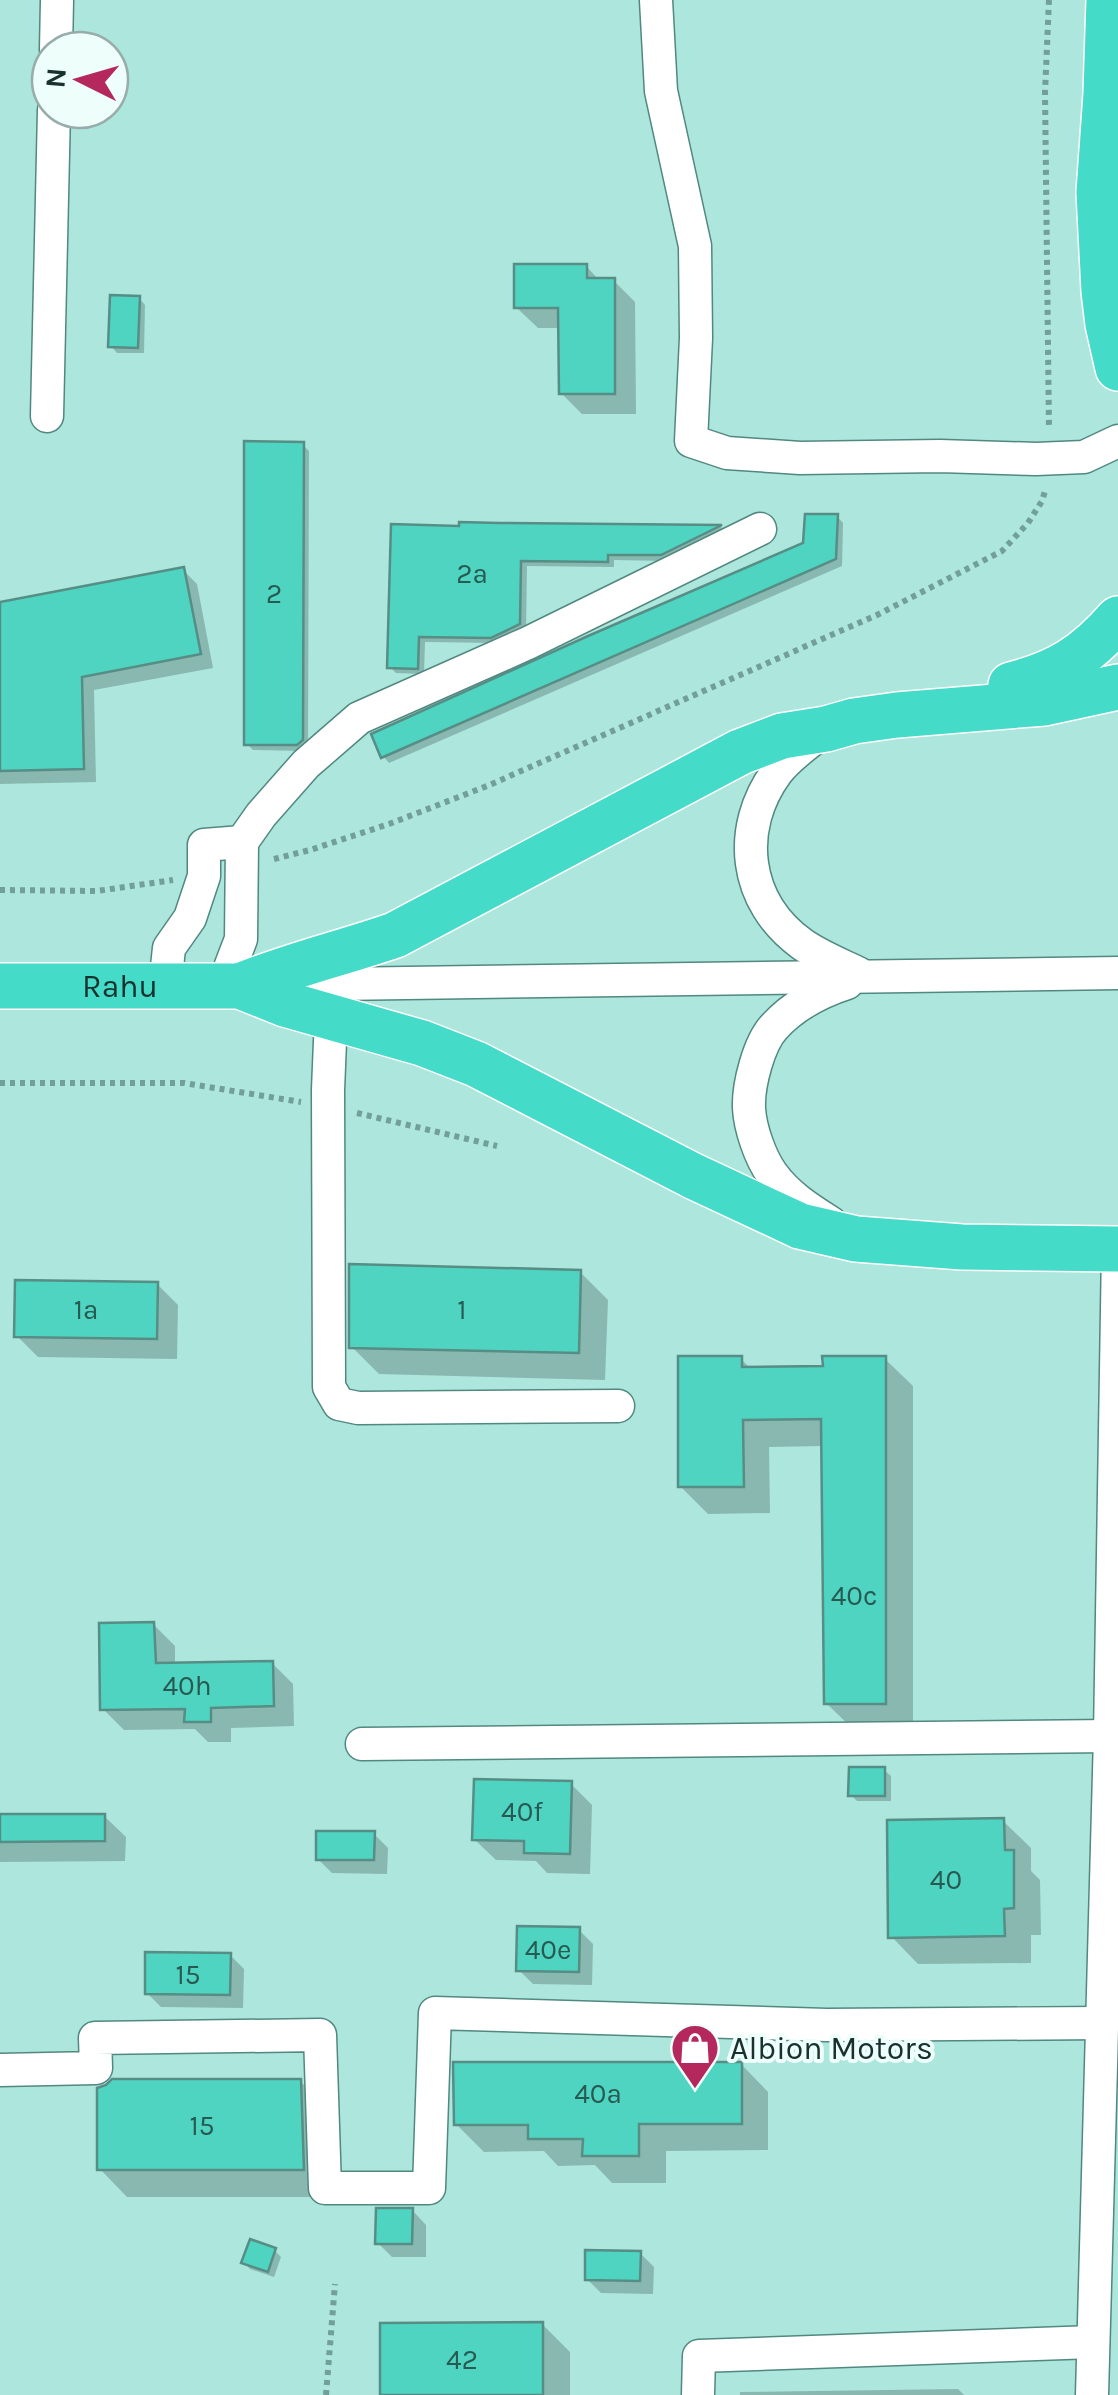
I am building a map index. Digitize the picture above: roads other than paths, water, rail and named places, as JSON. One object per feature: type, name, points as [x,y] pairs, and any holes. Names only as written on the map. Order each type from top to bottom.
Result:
[{"type":"highway","points":[[1109,0],[1108,127],[1118,256]]},
{"type":"highway","points":[[1108,127],[1099,192],[1104,291],[1118,368]]},
{"type":"highway","points":[[918,713],[936,704],[1037,678],[1070,663],[1104,636],[1118,619]]},
{"type":"highway","points":[[231,986],[395,935],[740,752],[782,736],[854,721],[1044,703],[1118,687]]},
{"type":"highway","name":"Rahu","points":[[0,986],[231,986]]},
{"type":"highway","points":[[231,986],[476,1064],[800,1226],[856,1239],[962,1247],[1118,1249]]},
{"type":"street","points":[[56,30],[57,0]]},
{"type":"street","points":[[656,0],[661,91],[695,246],[691,441],[727,454],[800,458],[1036,459],[1084,457],[1118,441]]},
{"type":"street","points":[[47,416],[54,130]]},
{"type":"street","points":[[760,530],[528,644],[359,718],[306,764],[242,842],[241,939],[231,986],[1118,973]]},
{"type":"street","points":[[826,729],[780,768],[760,798],[752,829],[751,863],[760,894],[776,920],[801,943],[866,976]]},
{"type":"street","points":[[166,986],[169,948],[190,918],[204,876],[204,844],[242,842]]},
{"type":"street","points":[[241,939],[282,969]]},
{"type":"street","points":[[856,1239],[798,1202],[770,1172],[757,1143],[749,1107],[756,1062],[771,1030],[796,1006],[866,976]]},
{"type":"street","points":[[331,1017],[329,1387],[339,1404],[358,1408],[618,1406]]},
{"type":"street","points":[[1092,2395],[1110,1736],[1118,1249]]},
{"type":"street","points":[[362,1744],[1110,1736]]},
{"type":"street","points":[[0,2070],[96,2068],[95,2038],[320,2034],[325,2188],[429,2188],[435,2013],[827,2025],[1102,2023]]},
{"type":"street","points":[[698,2395],[699,2356],[1093,2342]]},
{"type":"place","name":"Albion Motors","points":[[695,2090]]}]
